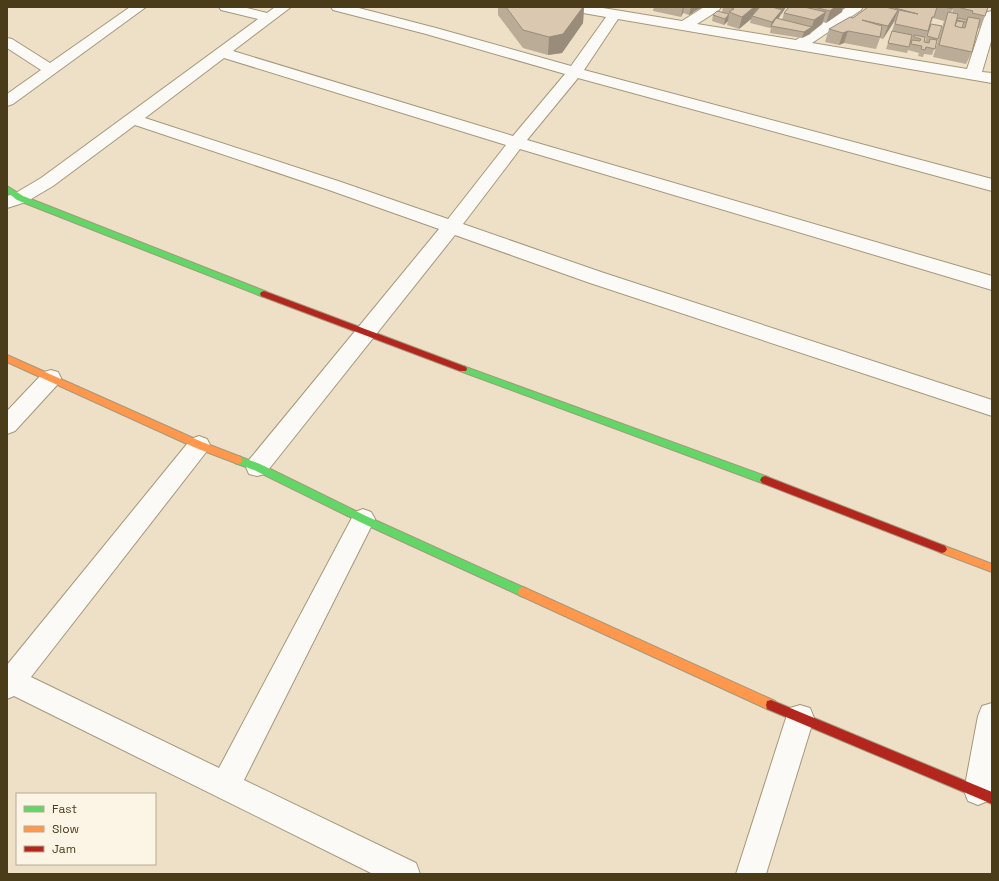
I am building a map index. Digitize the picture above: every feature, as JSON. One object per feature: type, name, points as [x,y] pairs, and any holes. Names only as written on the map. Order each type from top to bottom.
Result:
[{"type":"street","points":[[7,101],[139,7]]},
{"type":"street","points":[[226,7],[269,18]]},
{"type":"street","points":[[13,200],[53,178],[284,7]]},
{"type":"street","points":[[338,7],[431,31],[575,72],[992,185]]},
{"type":"street","points":[[572,7],[992,78]]},
{"type":"street","points":[[257,467],[451,227],[516,143],[575,72],[622,16],[642,7]]},
{"type":"street","points":[[684,26],[714,7]]},
{"type":"street","points":[[799,45],[856,7]]},
{"type":"street","points":[[973,75],[992,15]]},
{"type":"street","points":[[7,42],[51,70]]},
{"type":"street","points":[[223,53],[516,143],[698,195],[992,283]]},
{"type":"street","points":[[133,119],[335,186],[594,277],[992,408]]},
{"type":"street","points":[[7,188],[13,200],[760,478],[992,568]]},
{"type":"street","points":[[7,358],[198,445],[257,467],[363,519],[800,718],[985,795],[992,716]]},
{"type":"street","points":[[7,425],[51,378]]},
{"type":"street","points":[[198,445],[8,682],[405,874]]},
{"type":"street","points":[[225,787],[363,519]]},
{"type":"street","points":[[751,874],[800,718]]},
{"type":"building","points":[[506,7],[583,7],[563,34],[549,37],[523,30]]},
{"type":"building","points":[[730,7],[754,7],[742,17],[729,12],[734,9]]},
{"type":"building","points":[[760,7],[772,7],[782,10],[772,22],[752,16]]},
{"type":"building","points":[[789,7],[804,7],[826,12],[814,20],[784,13]]},
{"type":"building","points":[[814,7],[835,7],[830,11]]},
{"type":"building","points":[[868,7],[885,7],[898,10],[888,26],[862,20],[882,26],[880,37],[848,31],[843,33],[829,29],[850,17],[853,18]]},
{"type":"building","points":[[895,7],[937,7],[928,31],[895,24],[899,10],[918,14]]},
{"type":"building","points":[[957,7],[988,7],[985,16]]},
{"type":"building","points":[[717,11],[729,14],[725,19],[713,15]]},
{"type":"building","points":[[948,12],[958,14],[955,26],[965,28],[968,17],[980,19],[972,52],[939,45]]},
{"type":"building","points":[[776,18],[812,27],[804,32],[771,26]]},
{"type":"building","points":[[958,18],[967,20],[966,22],[957,20]]},
{"type":"building","points":[[957,21],[964,22],[962,28],[955,26]]},
{"type":"building","points":[[931,24],[942,26],[938,39],[927,36]]},
{"type":"building","points":[[892,31],[912,35],[909,47],[888,43]]},
{"type":"building","points":[[914,35],[925,37],[924,42],[929,43],[930,39],[937,40],[935,49],[926,47],[925,50],[921,49],[922,46],[911,44],[912,40],[920,41],[921,39],[914,37]]},
{"type":"traffic: fast","points":[[7,188],[20,198],[264,294]]},
{"type":"traffic: fast","points":[[463,369],[765,480]]},
{"type":"traffic: fast","points":[[238,460],[257,467],[363,519],[523,592]]},
{"type":"traffic: slow","points":[[7,358],[199,445],[238,460]]},
{"type":"traffic: slow","points":[[942,549],[992,568]]},
{"type":"traffic: slow","points":[[523,592],[771,705]]},
{"type":"traffic: jam","points":[[264,294],[463,369]]},
{"type":"traffic: jam","points":[[765,480],[942,549]]},
{"type":"traffic: jam","points":[[771,705],[992,798]]}]
